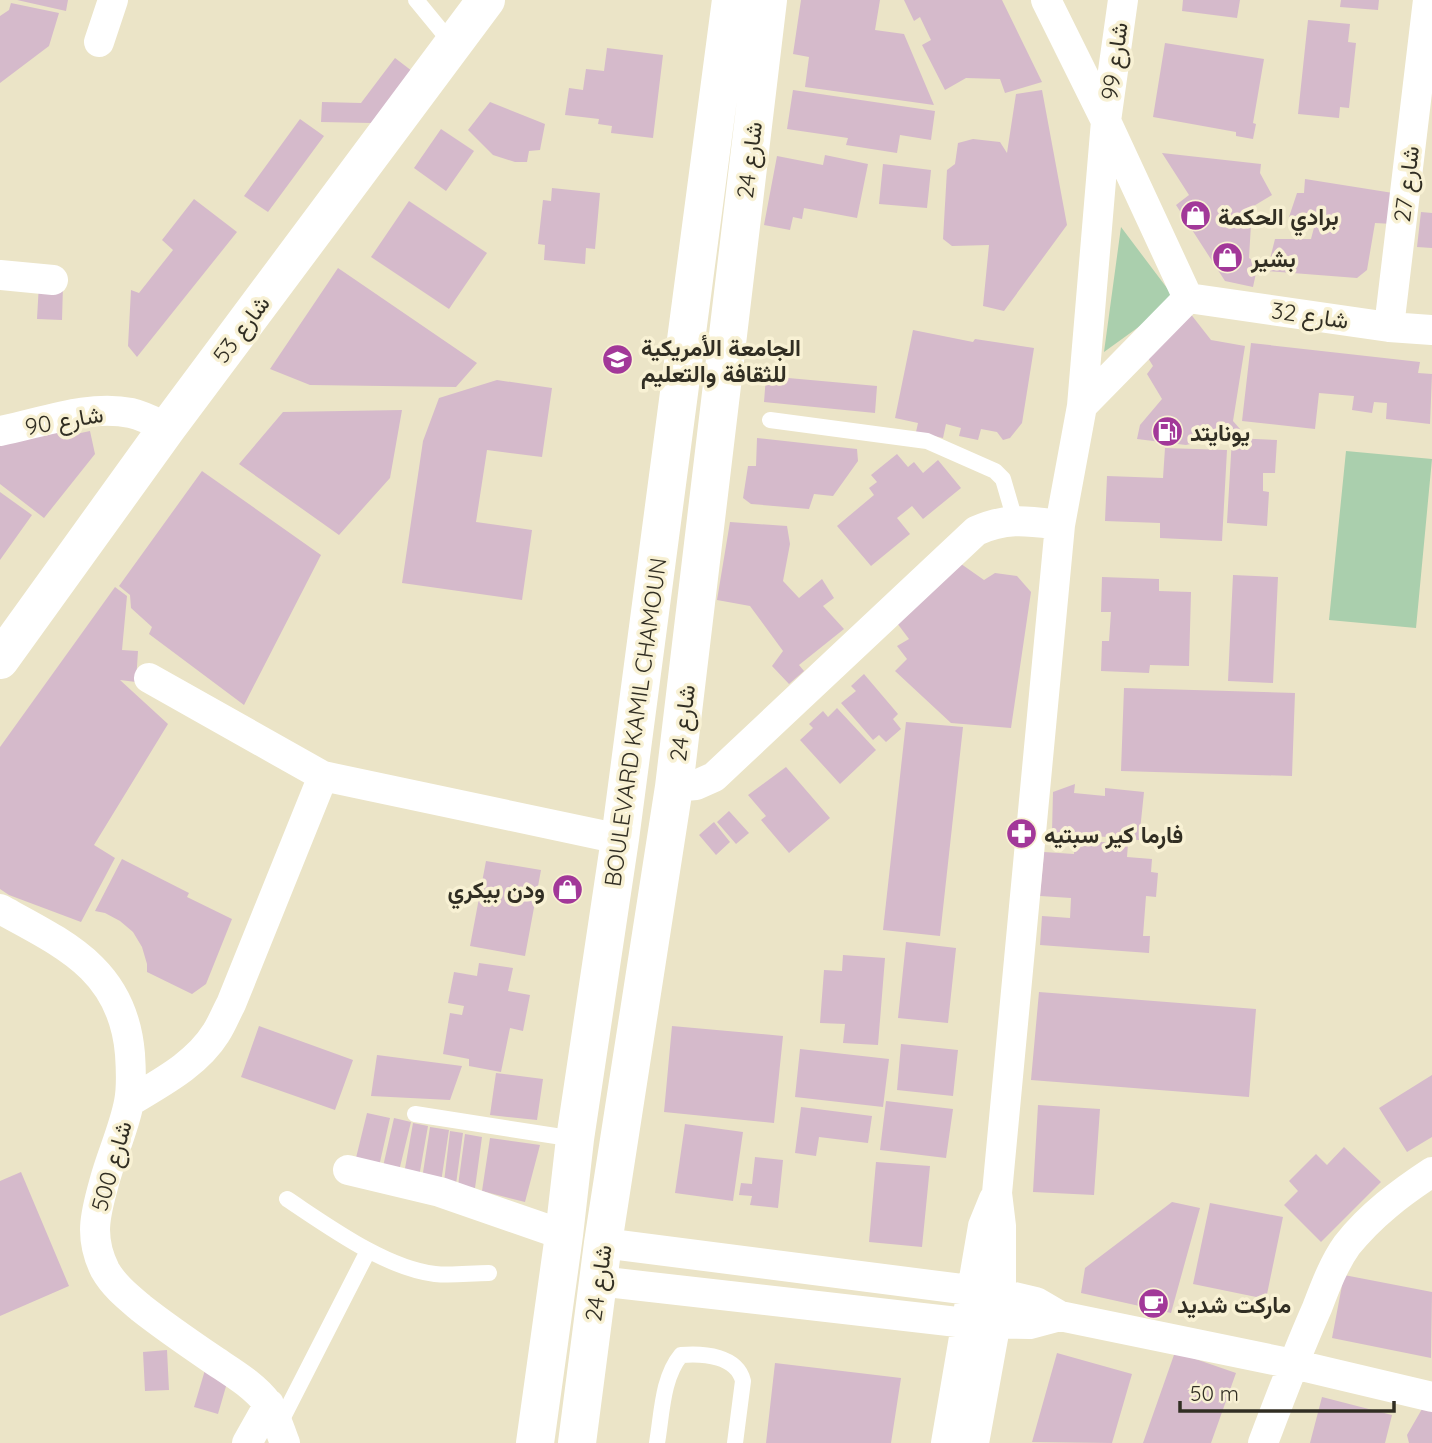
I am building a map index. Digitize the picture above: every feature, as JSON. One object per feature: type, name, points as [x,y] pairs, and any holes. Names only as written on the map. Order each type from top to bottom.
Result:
[{"type":"main road","name":"شارع 53","points":[[0,660],[167,428],[486,0]]},
{"type":"main road","name":"BOULEVARD KAMIL CHAMOUN","points":[[535,1443],[575,1139],[620,839],[731,0]]},
{"type":"main road","name":"شارع 24","points":[[577,1443],[603,1243],[674,787],[768,0]]},
{"type":"main road","points":[[662,514],[673,537],[675,562],[653,753],[655,769],[674,787]]},
{"type":"street","points":[[99,42],[113,0]]},
{"type":"street","points":[[1046,0],[1106,121],[1188,298],[1082,406]]},
{"type":"street","name":"شارع 99","points":[[997,1193],[1060,525],[1082,406],[1106,121],[1122,0]]},
{"type":"street","name":"شارع 27","points":[[1390,327],[1428,0]]},
{"type":"street","points":[[0,275],[53,280]]},
{"type":"street","name":"شارع 32","points":[[1188,298],[1390,327],[1432,330]]},
{"type":"street","name":"شارع 90","points":[[0,431],[83,413],[119,411],[138,415],[167,428]]},
{"type":"street","points":[[674,787],[696,785],[714,777],[976,531],[992,524],[1015,520],[1060,525]]},
{"type":"street","points":[[149,678],[323,776],[620,839]]},
{"type":"street","points":[[129,1102],[177,1073],[201,1053],[215,1035],[231,1004],[323,776]]},
{"type":"street","name":"شارع 500","points":[[0,909],[83,958],[102,978],[117,1000],[129,1042],[131,1068],[129,1102],[95,1214],[94,1235],[106,1270],[119,1290],[135,1303],[169,1330],[233,1373],[277,1425]]},
{"type":"street","points":[[348,1170],[440,1192],[564,1235]]},
{"type":"street","points":[[1263,1443],[1293,1364],[1345,1248],[1370,1219],[1403,1191],[1432,1172]]},
{"type":"street","points":[[946,1443],[970,1288],[983,1226],[997,1193]]},
{"type":"street","points":[[974,1443],[1001,1294],[1002,1226],[997,1193]]},
{"type":"street","points":[[603,1243],[970,1288],[1036,1302],[1060,1316],[1293,1364],[1432,1397]]},
{"type":"street","points":[[598,1281],[966,1323],[1030,1324],[1060,1316]]},
{"type":"street","points":[[247,1443],[277,1425]]},
{"type":"lane","points":[[416,0],[453,45]]},
{"type":"lane","points":[[769,420],[927,441],[995,471],[1003,479],[1015,520]]},
{"type":"lane","points":[[415,1114],[575,1139]]},
{"type":"lane","points":[[286,1199],[368,1251],[434,1274],[489,1273]]},
{"type":"lane","points":[[277,1425],[368,1251]]},
{"type":"lane","points":[[657,1443],[667,1381],[681,1355],[693,1354],[730,1362],[741,1371],[743,1381],[734,1443]]},
{"type":"green space","points":[[1121,227],[1176,300],[1104,352]]},
{"type":"green space","points":[[1346,451],[1432,459],[1416,628],[1329,620]]},
{"type":"building","points":[[17,0],[68,0],[66,11]]},
{"type":"building","points":[[801,0],[880,0],[875,30],[904,34],[934,105],[805,87],[809,57],[793,54]]},
{"type":"building","points":[[904,0],[1002,0],[1042,82],[1005,93],[1000,79],[966,78],[945,90],[922,45],[931,40],[920,17],[914,21]]},
{"type":"building","points":[[1183,0],[1240,0],[1237,18],[1182,11]]},
{"type":"building","points":[[1341,0],[1379,0],[1378,10],[1340,7]]},
{"type":"building","points":[[11,3],[59,13],[49,46],[0,83],[0,16],[9,10]]},
{"type":"building","points":[[1308,20],[1350,24],[1348,42],[1356,43],[1349,108],[1340,107],[1339,118],[1298,114]]},
{"type":"building","points":[[1165,43],[1264,59],[1253,123],[1256,124],[1253,139],[1236,136],[1236,132],[1153,117]]},
{"type":"building","points":[[607,48],[663,55],[653,138],[611,133],[612,126],[598,124],[599,119],[565,115],[569,88],[583,90],[586,69],[604,71]]},
{"type":"building","points":[[395,58],[412,71],[372,123],[321,122],[322,102],[361,103]]},
{"type":"building","points":[[793,90],[935,111],[931,140],[900,135],[897,153],[846,145],[848,138],[787,129]]},
{"type":"building","points":[[1042,90],[1067,225],[1004,311],[983,306],[989,245],[952,246],[943,239],[947,170],[955,164],[958,143],[973,139],[1000,142],[1007,153],[1016,94]]},
{"type":"building","points":[[490,102],[545,124],[540,150],[529,151],[527,162],[515,162],[493,155],[468,130]]},
{"type":"building","points":[[300,119],[324,136],[268,212],[244,196]]},
{"type":"building","points":[[441,129],[474,151],[446,191],[414,168]]},
{"type":"building","points":[[1162,153],[1261,164],[1260,173],[1272,195],[1252,207],[1249,258],[1258,264],[1253,287],[1225,281],[1176,205],[1189,195]]},
{"type":"building","points":[[825,155],[868,164],[857,218],[804,208],[802,219],[793,217],[790,230],[764,225],[777,156],[823,165]]},
{"type":"building","points":[[883,164],[931,170],[927,208],[879,204]]},
{"type":"building","points":[[1305,179],[1393,193],[1393,224],[1375,223],[1367,270],[1357,278],[1267,271],[1275,239],[1311,239],[1316,220],[1289,217],[1297,193],[1304,193]]},
{"type":"building","points":[[552,188],[600,193],[595,249],[586,248],[585,264],[544,260],[545,245],[538,244],[543,200],[551,201]]},
{"type":"building","points":[[194,199],[237,232],[137,357],[128,346],[131,290],[139,293],[173,250],[162,240]]},
{"type":"building","points":[[409,201],[487,253],[449,309],[371,257]]},
{"type":"building","points":[[1421,212],[1432,213],[1432,248],[1417,247]]},
{"type":"building","points":[[338,268],[477,363],[456,387],[310,385],[270,369]]},
{"type":"building","points":[[39,284],[63,285],[62,320],[37,319]]},
{"type":"building","points":[[1186,308],[1211,340],[1245,346],[1233,421],[1240,429],[1228,438],[1218,429],[1206,440],[1186,445],[1137,439],[1140,425],[1162,399],[1147,374],[1153,366],[1143,350]]},
{"type":"building","points":[[913,330],[973,342],[975,339],[1034,348],[1022,423],[1010,438],[1003,440],[997,432],[981,429],[978,440],[959,436],[961,428],[946,424],[943,438],[916,432],[918,423],[895,418]]},
{"type":"building","points":[[1251,343],[1420,362],[1418,373],[1432,374],[1430,424],[1386,419],[1387,403],[1374,402],[1372,413],[1352,410],[1354,396],[1319,393],[1315,429],[1242,421]]},
{"type":"building","points":[[766,376],[877,386],[875,413],[764,402]]},
{"type":"building","points":[[497,380],[552,388],[542,457],[487,450],[476,522],[532,530],[522,600],[402,583],[423,441],[439,398]]},
{"type":"building","points":[[402,410],[390,478],[339,535],[239,464],[283,412]]},
{"type":"building","points":[[75,426],[76,434],[90,431],[95,454],[44,518],[0,484],[0,441]]},
{"type":"building","points":[[757,438],[857,449],[858,461],[833,496],[814,494],[809,509],[751,504],[743,498],[748,466],[756,466]]},
{"type":"building","points":[[1232,438],[1277,440],[1275,473],[1263,473],[1263,491],[1269,492],[1267,526],[1227,523]]},
{"type":"building","points":[[1165,448],[1227,450],[1222,541],[1160,538],[1160,523],[1105,521],[1107,476],[1163,478]]},
{"type":"building","points":[[897,454],[908,467],[914,462],[923,473],[938,460],[961,488],[923,519],[912,506],[897,518],[910,534],[871,566],[837,526],[874,495],[869,488],[877,482],[871,475]]},
{"type":"building","points":[[202,471],[321,555],[244,705],[149,634],[152,627],[131,608],[130,595],[119,586]]},
{"type":"building","points":[[0,492],[32,515],[0,560]]},
{"type":"building","points":[[730,522],[787,526],[790,544],[783,581],[799,598],[822,579],[834,598],[823,606],[844,629],[799,665],[804,671],[789,684],[772,666],[783,651],[750,606],[717,600]]},
{"type":"building","points":[[954,559],[984,580],[995,573],[1017,576],[1031,592],[1011,728],[951,723],[895,671],[907,659],[897,646],[909,639],[897,623]]},
{"type":"building","points":[[1233,575],[1278,577],[1273,683],[1228,681]]},
{"type":"building","points":[[1102,577],[1159,579],[1159,591],[1191,592],[1189,666],[1150,665],[1149,673],[1101,671],[1102,641],[1109,641],[1111,612],[1101,612]]},
{"type":"building","points":[[115,587],[127,596],[122,650],[138,651],[136,682],[120,680],[168,724],[94,845],[115,858],[81,922],[9,895],[0,889],[0,747]]},
{"type":"building","points":[[864,674],[898,714],[893,719],[901,729],[886,742],[879,735],[873,740],[841,703],[856,691],[851,686]]},
{"type":"building","points":[[1124,688],[1295,693],[1292,776],[1121,771]]},
{"type":"building","points":[[837,708],[876,750],[840,784],[800,740],[813,728],[809,724],[823,711],[828,717]]},
{"type":"building","points":[[906,722],[963,727],[940,936],[883,930]]},
{"type":"building","points":[[786,767],[830,818],[789,853],[761,820],[766,816],[748,795]]},
{"type":"building","points":[[1075,784],[1074,793],[1105,796],[1105,788],[1144,792],[1139,840],[1052,832],[1053,792]]},
{"type":"building","points":[[729,811],[749,833],[736,844],[717,822]]},
{"type":"building","points":[[714,822],[730,842],[716,855],[699,835]]},
{"type":"building","points":[[1075,840],[1128,844],[1127,857],[1152,859],[1151,872],[1158,873],[1156,897],[1146,896],[1143,936],[1150,936],[1149,953],[1040,945],[1042,916],[1070,918],[1071,898],[1040,896],[1044,852],[1074,854]]},
{"type":"building","points":[[122,859],[189,893],[187,897],[232,919],[206,984],[192,994],[147,972],[142,947],[133,932],[120,921],[95,911]]},
{"type":"building","points":[[486,861],[541,870],[525,956],[470,946]]},
{"type":"building","points":[[906,942],[956,948],[948,1023],[898,1018]]},
{"type":"building","points":[[843,955],[885,958],[878,1045],[843,1043],[845,1024],[820,1023],[824,970],[842,971]]},
{"type":"building","points":[[479,963],[513,968],[508,991],[530,995],[523,1031],[510,1028],[501,1072],[469,1066],[469,1059],[443,1054],[450,1013],[462,1015],[464,1006],[448,1003],[454,972],[477,976]]},
{"type":"building","points":[[1039,992],[1256,1009],[1249,1097],[1031,1080]]},
{"type":"building","points":[[259,1026],[353,1060],[335,1110],[241,1077]]},
{"type":"building","points":[[672,1026],[783,1036],[774,1123],[664,1112]]},
{"type":"building","points":[[901,1044],[958,1050],[953,1096],[897,1090]]},
{"type":"building","points":[[800,1049],[889,1059],[883,1107],[795,1097]]},
{"type":"building","points":[[377,1055],[462,1066],[450,1100],[371,1096]]},
{"type":"building","points":[[496,1073],[543,1079],[537,1120],[490,1115]]},
{"type":"building","points":[[1432,1075],[1432,1137],[1407,1152],[1379,1108]]},
{"type":"building","points":[[886,1101],[953,1109],[946,1158],[880,1150]]},
{"type":"building","points":[[1038,1105],[1100,1109],[1094,1195],[1033,1192]]},
{"type":"building","points":[[801,1107],[872,1116],[868,1143],[819,1137],[816,1156],[795,1153]]},
{"type":"building","points":[[367,1113],[390,1118],[378,1171],[354,1166]]},
{"type":"building","points":[[394,1118],[411,1122],[398,1175],[382,1171]]},
{"type":"building","points":[[413,1123],[428,1126],[419,1177],[404,1174]]},
{"type":"building","points":[[685,1124],[743,1132],[733,1201],[675,1193]]},
{"type":"building","points":[[430,1127],[449,1130],[441,1182],[422,1179]]},
{"type":"building","points":[[450,1131],[463,1133],[456,1184],[444,1182]]},
{"type":"building","points":[[465,1134],[482,1137],[475,1188],[458,1186]]},
{"type":"building","points":[[490,1138],[540,1145],[525,1202],[482,1191]]},
{"type":"building","points":[[1344,1147],[1381,1182],[1321,1242],[1284,1205],[1298,1191],[1289,1181],[1316,1154],[1327,1165]]},
{"type":"building","points":[[755,1157],[783,1160],[778,1208],[750,1205],[752,1196],[739,1195],[741,1183],[752,1184]]},
{"type":"building","points":[[876,1162],[930,1166],[922,1247],[869,1242]]},
{"type":"building","points":[[21,1172],[69,1286],[0,1316],[0,1181]]},
{"type":"building","points":[[1172,1202],[1200,1208],[1171,1313],[1081,1293],[1085,1268]]},
{"type":"building","points":[[1210,1203],[1283,1217],[1266,1299],[1193,1284]]},
{"type":"building","points":[[1344,1275],[1432,1292],[1431,1358],[1332,1338]]},
{"type":"building","points":[[167,1350],[169,1390],[145,1391],[143,1352]]},
{"type":"building","points":[[1175,1352],[1236,1373],[1211,1443],[1143,1443]]},
{"type":"building","points":[[1057,1353],[1132,1374],[1112,1443],[1032,1442]]},
{"type":"building","points":[[775,1363],[901,1378],[891,1443],[766,1443]]},
{"type":"building","points":[[205,1370],[229,1376],[218,1414],[194,1407]]},
{"type":"building","points":[[1322,1397],[1392,1415],[1385,1443],[1310,1443]]},
{"type":"building","points":[[1426,1402],[1432,1404],[1432,1443],[1409,1443],[1407,1435]]},
{"type":"place","name":"برادي الحكمة","points":[[1195,216]]},
{"type":"place","name":"بشير","points":[[1228,258]]},
{"type":"place","name":"الجامعة الأمريكية للثقافة والتعليم","points":[[618,360]]},
{"type":"place","name":"يونايتد","points":[[1167,432]]},
{"type":"place","name":"فارما كير سبتيه","points":[[1021,834]]},
{"type":"place","name":"ودن بيكري","points":[[568,889]]},
{"type":"place","name":"ماركت شديد","points":[[1154,1304]]}]
